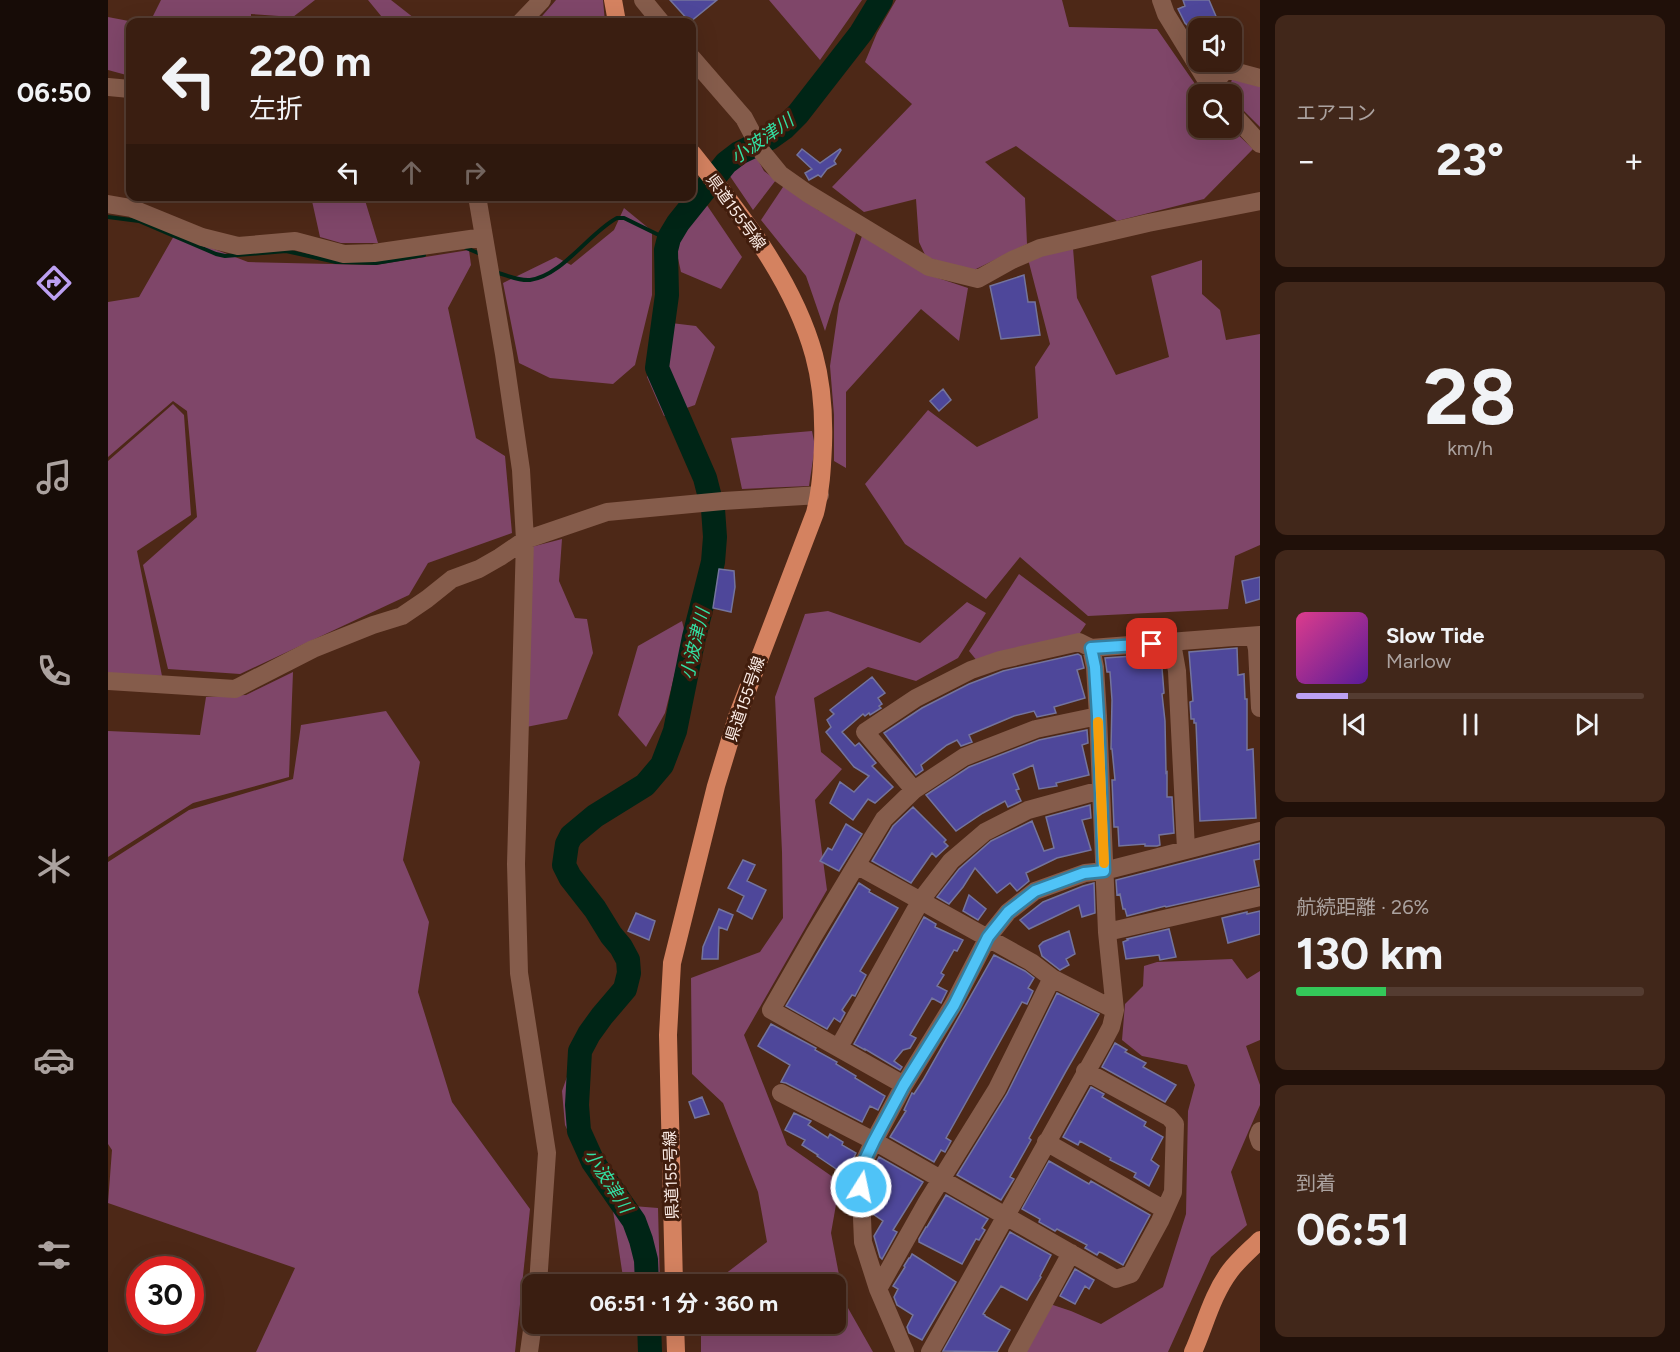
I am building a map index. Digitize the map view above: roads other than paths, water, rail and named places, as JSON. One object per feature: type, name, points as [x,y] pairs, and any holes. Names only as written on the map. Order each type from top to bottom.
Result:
[{"type":"main road","points":[[613,0],[616,18]]},
{"type":"main road","name":"県道155号線","points":[[674,1274],[668,1035],[672,963],[716,786],[757,660],[805,540],[820,495],[822,462],[822,408],[819,380],[811,347],[798,312],[770,260],[696,158]]},
{"type":"main road","points":[[1193,1352],[1207,1315],[1230,1271],[1260,1240]]},
{"type":"main road","points":[[675,1334],[676,1352]]},
{"type":"street","points":[[525,18],[542,0]]},
{"type":"street","points":[[643,0],[658,18]]},
{"type":"street","points":[[1161,0],[1166,14],[1208,84]]},
{"type":"street","points":[[696,63],[744,118],[759,145],[780,174],[807,193],[929,267],[978,279],[1040,248],[1148,223],[1260,201]]},
{"type":"street","points":[[1218,84],[1226,69],[1260,78]]},
{"type":"street","points":[[108,87],[126,89]]},
{"type":"street","points":[[1242,124],[1260,144]]},
{"type":"street","points":[[478,201],[521,470],[525,540],[516,864],[519,973],[547,1153],[539,1274]]},
{"type":"street","points":[[108,204],[131,208],[202,237],[237,246],[295,241],[344,254],[374,253],[484,237]]},
{"type":"street","points":[[108,681],[235,689],[313,650],[373,625],[402,616],[452,579],[479,569],[525,540],[607,512],[820,495]]},
{"type":"street","points":[[914,790],[865,732],[916,698],[971,670],[1000,660],[1079,642],[1091,648],[1257,635],[1260,708]]},
{"type":"street","points":[[1172,643],[1177,671],[1186,849]]},
{"type":"street","points":[[930,1352],[1111,1027],[1115,1010],[1107,932],[1098,716],[1095,667],[1091,648]]},
{"type":"street","points":[[904,1085],[771,1010],[885,819],[914,790],[964,757],[1036,729],[1098,716]]},
{"type":"street","points":[[839,1047],[921,900],[951,861],[985,832],[1028,810],[1101,790]]},
{"type":"street","points":[[904,1352],[878,1289],[863,1242],[860,1170],[904,1085],[954,1005],[988,937],[1008,912],[1035,891],[1084,873],[1104,871],[1260,831]]},
{"type":"street","points":[[856,865],[988,937],[1031,962],[1052,978],[1115,1010]]},
{"type":"street","points":[[1107,932],[1260,897]]},
{"type":"street","points":[[878,1289],[927,1202],[997,1089],[1052,978]]},
{"type":"street","points":[[781,1093],[874,1141],[1116,1279],[1131,1274],[1173,1192],[1175,1124],[1169,1117],[1085,1071]]},
{"type":"street","points":[[1260,1131],[1258,1136],[1260,1142]]},
{"type":"street","points":[[1046,1142],[1165,1210]]},
{"type":"street","points":[[1017,1352],[1071,1253]]},
{"type":"street","points":[[530,1352],[532,1334]]},
{"type":"waterway","name":"小波津川","points":[[696,200],[726,163],[739,153],[770,138],[798,114],[861,33],[881,0]]},
{"type":"waterway","name":"小波津川","points":[[647,1274],[646,1260],[634,1221],[593,1162],[579,1131],[577,1105],[580,1051],[602,1016],[625,989],[629,973],[628,960],[564,865],[567,844],[571,836],[595,816],[645,785],[662,765],[675,731],[694,637],[713,562],[715,537],[713,509],[705,478],[657,368],[667,295],[666,250],[669,238],[678,223],[696,201]]},
{"type":"waterway","points":[[108,217],[139,221],[225,256],[286,251],[336,262],[376,263],[424,255]]},
{"type":"waterway","points":[[498,273],[526,280],[542,277],[553,271],[617,218],[624,218],[669,240]]},
{"type":"waterway","points":[[464,247],[478,253]]},
{"type":"waterway","name":"小波津川","points":[[649,1334],[650,1352]]}]
